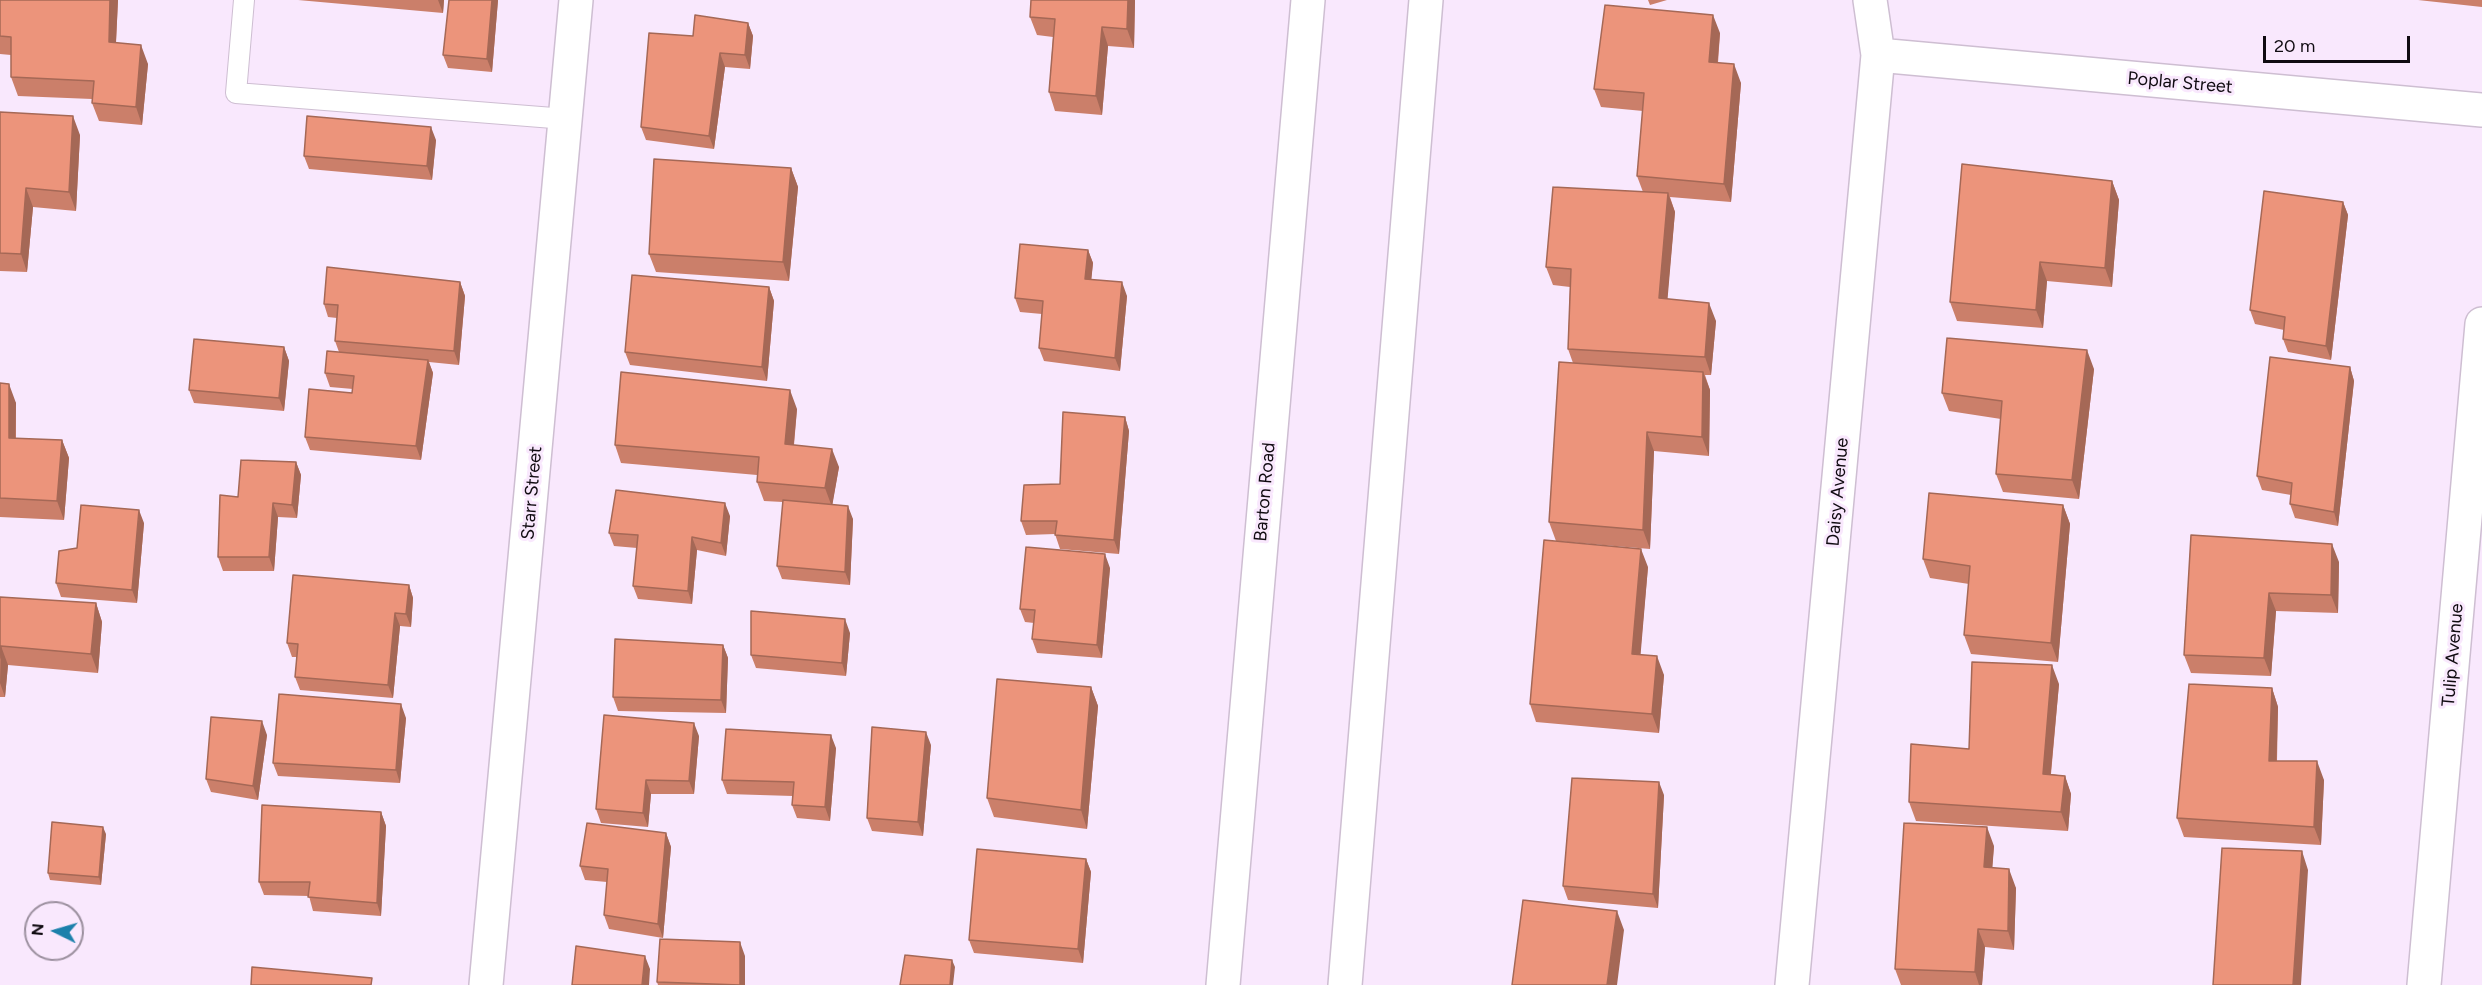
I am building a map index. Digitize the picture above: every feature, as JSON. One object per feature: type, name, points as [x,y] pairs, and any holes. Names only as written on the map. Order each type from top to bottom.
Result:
[{"type":"street","name":"Starr Street","points":[[486,985],[576,0]]},
{"type":"street","name":"Barton Road","points":[[1223,985],[1308,0]]},
{"type":"street","points":[[1345,985],[1426,0]]},
{"type":"street","name":"Daisy Avenue","points":[[1792,985],[1878,55],[1870,0]]},
{"type":"street","name":"Poplar Street","points":[[1878,55],[2482,110]]},
{"type":"street","name":"Tulip Avenue","points":[[2424,985],[2482,324]]},
{"type":"lane","points":[[244,0],[236,93],[566,120]]},
{"type":"building","points":[[0,0],[110,0],[109,42],[141,45],[136,107],[92,103],[94,81],[11,77],[11,37],[0,36]]},
{"type":"building","points":[[449,0],[492,0],[487,59],[443,55]]},
{"type":"building","points":[[1031,0],[1128,0],[1127,29],[1102,27],[1096,96],[1049,92],[1055,19],[1030,17]]},
{"type":"building","points":[[1605,5],[1713,15],[1709,62],[1734,64],[1724,184],[1637,176],[1644,93],[1594,89]]},
{"type":"building","points":[[695,15],[748,23],[745,55],[720,53],[709,136],[641,127],[649,33],[693,36]]},
{"type":"building","points":[[0,112],[73,116],[69,192],[26,188],[21,254],[0,253]]},
{"type":"building","points":[[307,116],[431,127],[427,166],[304,156]]},
{"type":"building","points":[[654,159],[791,168],[783,262],[649,254]]},
{"type":"building","points":[[1962,164],[2112,181],[2105,268],[2040,262],[2036,310],[1950,302]]},
{"type":"building","points":[[1553,187],[1668,193],[1659,298],[1709,303],[1705,357],[1568,349],[1571,269],[1546,267]]},
{"type":"building","points":[[2264,191],[2343,202],[2326,346],[2283,339],[2285,317],[2250,310]]},
{"type":"building","points":[[1020,244],[1088,250],[1085,279],[1122,282],[1115,358],[1039,348],[1043,301],[1015,298]]},
{"type":"building","points":[[327,267],[460,282],[454,351],[335,341],[338,305],[324,304]]},
{"type":"building","points":[[632,275],[769,287],[762,367],[625,352]]},
{"type":"building","points":[[1947,338],[2087,350],[2072,480],[1996,474],[2002,401],[1942,393]]},
{"type":"building","points":[[194,339],[284,347],[279,398],[189,390]]},
{"type":"building","points":[[327,351],[428,360],[416,446],[305,437],[309,389],[352,393],[354,376],[325,373]]},
{"type":"building","points":[[2270,357],[2350,367],[2334,512],[2290,504],[2292,483],[2257,476]]},
{"type":"building","points":[[1559,362],[1703,372],[1702,437],[1647,432],[1643,530],[1549,522]]},
{"type":"building","points":[[621,372],[790,390],[785,444],[832,449],[825,488],[757,482],[759,457],[615,445]]},
{"type":"building","points":[[0,383],[9,384],[9,438],[62,440],[57,501],[0,498]]},
{"type":"building","points":[[1063,412],[1125,417],[1114,540],[1055,535],[1057,521],[1021,521],[1024,485],[1060,484]]},
{"type":"building","points":[[241,460],[296,462],[292,505],[273,503],[269,557],[218,557],[220,495],[238,497]]},
{"type":"building","points":[[616,490],[725,503],[721,543],[692,537],[688,591],[633,586],[638,535],[609,533]]},
{"type":"building","points":[[1929,493],[2063,505],[2051,643],[1964,635],[1970,566],[1923,559]]},
{"type":"building","points":[[783,500],[848,506],[845,572],[777,566]]},
{"type":"building","points":[[81,505],[139,510],[132,590],[56,583],[59,551],[77,548]]},
{"type":"building","points":[[2191,535],[2332,544],[2331,595],[2269,593],[2264,658],[2184,655]]},
{"type":"building","points":[[1544,540],[1641,549],[1632,654],[1657,656],[1652,714],[1530,704]]},
{"type":"building","points":[[1026,547],[1105,554],[1097,645],[1032,639],[1035,610],[1020,609]]},
{"type":"building","points":[[293,575],[409,585],[406,614],[395,613],[388,685],[295,677],[298,644],[287,643]]},
{"type":"building","points":[[0,597],[96,603],[91,654],[1,646],[0,658]]},
{"type":"building","points":[[751,611],[845,619],[842,663],[751,655]]},
{"type":"building","points":[[615,639],[723,645],[721,700],[613,697]]},
{"type":"building","points":[[1972,662],[2052,665],[2043,774],[2065,776],[2061,812],[1909,802],[1911,744],[1969,749]]},
{"type":"building","points":[[997,679],[1091,687],[1081,810],[987,798]]},
{"type":"building","points":[[2189,684],[2272,688],[2269,761],[2317,761],[2314,827],[2177,818]]},
{"type":"building","points":[[279,694],[401,704],[396,770],[273,763]]},
{"type":"building","points":[[604,715],[694,723],[689,781],[646,780],[643,813],[596,809]]},
{"type":"building","points":[[211,717],[262,721],[253,786],[206,779]]},
{"type":"building","points":[[872,727],[926,732],[918,822],[867,818]]},
{"type":"building","points":[[726,729],[831,735],[825,807],[792,805],[794,782],[722,780]]},
{"type":"building","points":[[1572,778],[1659,782],[1653,894],[1563,886]]},
{"type":"building","points":[[262,805],[381,812],[377,903],[308,897],[310,882],[259,882]]},
{"type":"building","points":[[52,822],[103,827],[99,877],[48,873]]},
{"type":"building","points":[[587,823],[666,833],[658,924],[604,915],[608,869],[580,866]]},
{"type":"building","points":[[1904,823],[1987,827],[1984,867],[2009,869],[2008,931],[1978,929],[1975,972],[1895,969]]},
{"type":"building","points":[[2222,848],[2302,851],[2293,985],[2213,985]]},
{"type":"building","points":[[977,849],[1086,859],[1078,949],[969,940]]},
{"type":"building","points":[[1523,900],[1617,911],[1607,985],[1512,985]]},
{"type":"building","points":[[660,939],[740,942],[740,985],[657,982]]},
{"type":"building","points":[[576,946],[645,956],[642,985],[572,985]]},
{"type":"building","points":[[905,955],[952,960],[950,985],[900,985]]},
{"type":"building","points":[[252,967],[372,978],[371,985],[251,985]]}]
